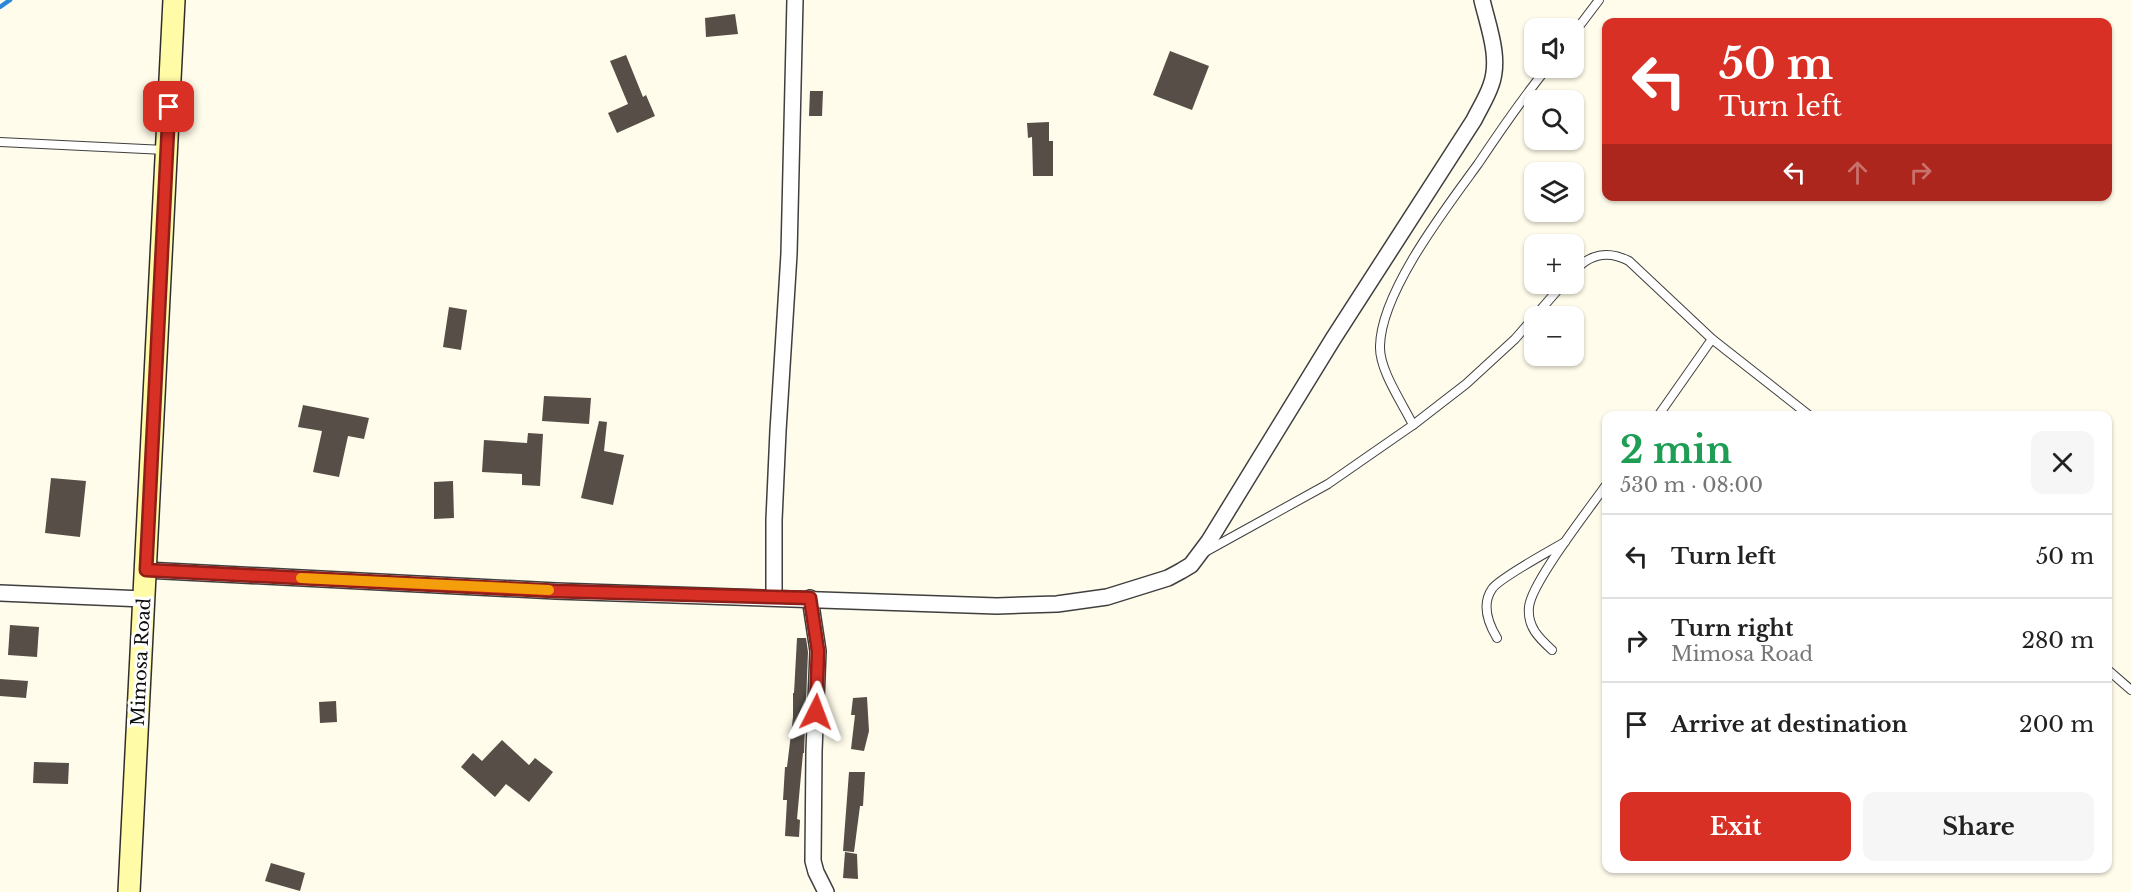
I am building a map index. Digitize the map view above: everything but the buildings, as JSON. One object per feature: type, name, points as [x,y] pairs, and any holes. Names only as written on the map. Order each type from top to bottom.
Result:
[{"type":"street","name":"Mimosa Road","points":[[129,892],[174,0]]},
{"type":"street","points":[[774,597],[775,498],[789,254],[795,0]]},
{"type":"street","points":[[146,570],[556,591],[997,606],[1057,604],[1107,597],[1168,578],[1191,565],[1198,556],[1482,105],[1492,84],[1494,72],[1494,57],[1482,0]]},
{"type":"street","points":[[0,593],[144,599]]},
{"type":"street","points":[[810,598],[818,661],[813,861],[826,892]]},
{"type":"lane","points":[[1584,20],[1599,0]]},
{"type":"lane","points":[[1413,425],[1381,360],[1380,345],[1391,302],[1406,270],[1540,78]]},
{"type":"lane","points":[[0,142],[167,150]]},
{"type":"lane","points":[[1584,261],[1604,254],[1616,254],[1629,261],[1712,339],[1804,411]]},
{"type":"lane","points":[[1198,556],[1328,484],[1413,425],[1466,384],[1515,339],[1554,294]]},
{"type":"lane","points":[[1662,411],[1712,339]]},
{"type":"lane","points":[[1552,650],[1535,634],[1530,624],[1529,606],[1537,584],[1602,491]]},
{"type":"lane","points":[[1497,638],[1488,621],[1486,603],[1492,587],[1567,541]]},
{"type":"lane","points":[[2112,673],[2131,690]]},
{"type":"waterway","points":[[0,7],[10,0]]},
{"type":"slow traffic","points":[[301,578],[549,590]]},
{"type":"route","points":[[169,107],[146,570],[556,591],[810,598],[818,651],[816,712]]}]
